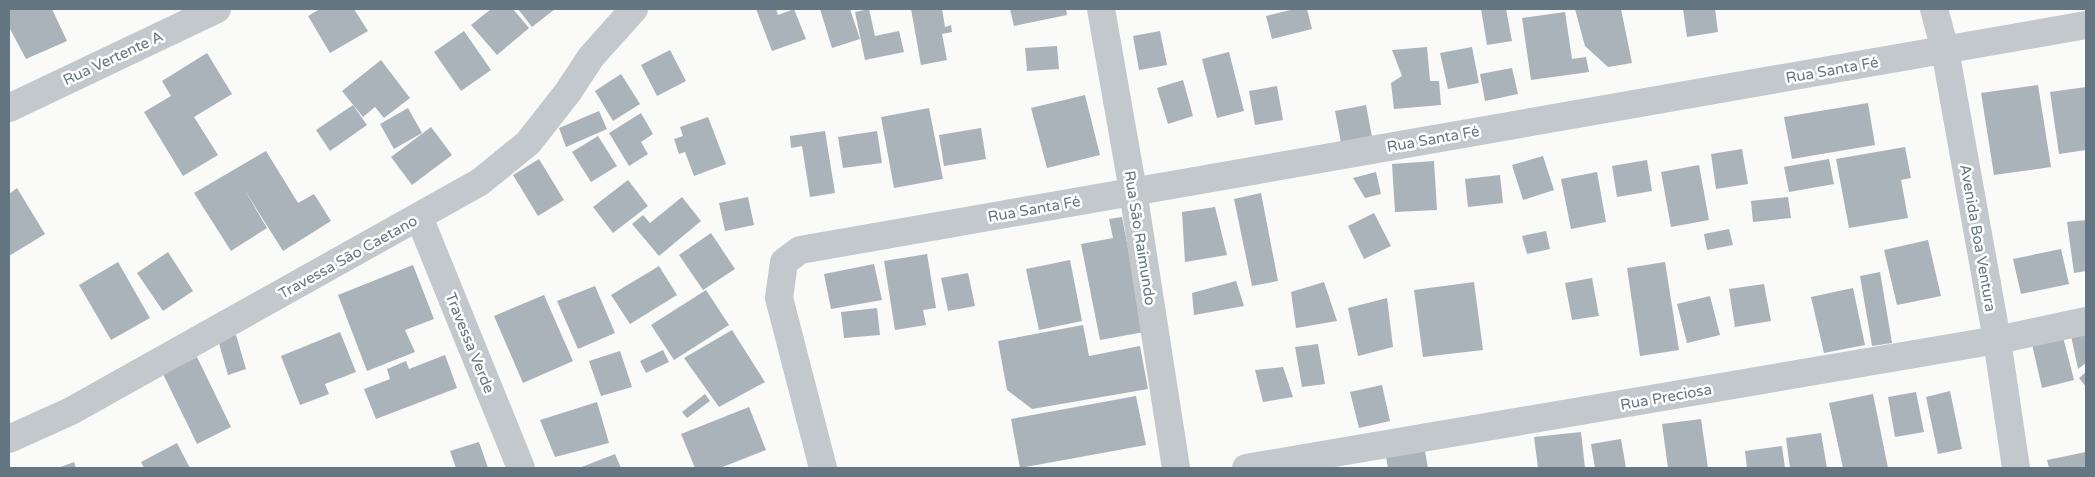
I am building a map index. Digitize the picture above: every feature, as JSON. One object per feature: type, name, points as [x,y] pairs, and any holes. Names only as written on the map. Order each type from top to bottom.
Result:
[{"type":"street","name":"Rua Vertente A","points":[[9,108],[217,9]]},
{"type":"street","name":"Travessa São Caetano","points":[[9,439],[71,411],[480,182],[528,143],[568,92],[591,57],[634,9]]},
{"type":"street","name":"Rua São Raimundo","points":[[1101,9],[1133,192],[1176,468]]},
{"type":"street","name":"Avenida Boa Ventura","points":[[1934,9],[1944,50],[1996,340],[2016,468]]},
{"type":"street","name":"Rua Santa Fé","points":[[823,468],[779,298],[784,262],[800,250],[2086,25]]},
{"type":"street","name":"Travessa Verde","points":[[419,217],[521,468]]},
{"type":"street","name":"Rua Preciosa","points":[[1246,468],[1996,340],[2086,321]]},
{"type":"building","points":[[9,9],[52,9],[67,41],[26,59],[9,27]]},
{"type":"building","points":[[320,9],[354,9],[368,31],[330,53],[308,16]]},
{"type":"building","points":[[491,9],[513,9],[529,28],[497,55],[471,25]]},
{"type":"building","points":[[518,9],[555,9],[532,27]]},
{"type":"building","points":[[756,9],[776,9],[778,15],[794,9],[806,39],[772,51]]},
{"type":"building","points":[[820,9],[850,9],[860,39],[832,48]]},
{"type":"building","points":[[869,9],[875,36],[899,31],[904,52],[865,60],[855,12]]},
{"type":"building","points":[[911,9],[942,9],[945,27],[951,25],[952,32],[942,34],[947,60],[921,65]]},
{"type":"building","points":[[1010,9],[1066,9],[1067,15],[1014,26]]},
{"type":"building","points":[[1294,9],[1307,9],[1312,29],[1272,39],[1266,16]]},
{"type":"building","points":[[1481,9],[1506,9],[1512,41],[1487,45]]},
{"type":"building","points":[[1575,9],[1621,9],[1632,63],[1608,67],[1585,46]]},
{"type":"building","points":[[1683,9],[1715,9],[1718,32],[1687,37]]},
{"type":"building","points":[[1565,12],[1572,59],[1586,57],[1589,72],[1531,80],[1522,18]]},
{"type":"building","points":[[464,31],[491,70],[461,91],[434,52]]},
{"type":"building","points":[[1160,31],[1167,65],[1139,70],[1133,36]]},
{"type":"building","points":[[1057,46],[1059,69],[1027,71],[1025,48]]},
{"type":"building","points":[[1427,47],[1430,81],[1439,81],[1441,105],[1394,109],[1391,83],[1402,76],[1392,50]]},
{"type":"building","points":[[1472,47],[1479,83],[1448,89],[1440,53]]},
{"type":"building","points":[[670,50],[686,81],[657,96],[641,65]]},
{"type":"building","points":[[1229,52],[1244,111],[1217,118],[1202,59]]},
{"type":"building","points":[[207,53],[232,94],[194,117],[218,155],[183,176],[144,112],[171,96],[162,81]]},
{"type":"building","points":[[381,60],[410,98],[384,118],[375,107],[363,117],[342,91]]},
{"type":"building","points":[[1512,68],[1518,94],[1485,101],[1480,74]]},
{"type":"building","points":[[621,74],[640,104],[613,121],[595,91]]},
{"type":"building","points":[[1183,80],[1193,116],[1168,124],[1157,88]]},
{"type":"building","points":[[2038,85],[2051,167],[1994,175],[1981,93]]},
{"type":"building","points":[[1277,86],[1283,120],[1255,125],[1249,91]]},
{"type":"building","points":[[2086,87],[2086,150],[2059,154],[2050,92]]},
{"type":"building","points":[[1085,95],[1100,155],[1047,168],[1031,108]]},
{"type":"building","points":[[1868,103],[1875,145],[1792,159],[1784,117]]},
{"type":"building","points":[[353,105],[367,125],[330,151],[316,130]]},
{"type":"building","points":[[1366,105],[1373,142],[1342,148],[1335,111]]},
{"type":"building","points":[[408,108],[422,133],[394,149],[380,124]]},
{"type":"building","points":[[929,108],[943,179],[894,188],[881,117]]},
{"type":"building","points":[[599,111],[607,129],[566,147],[559,128]]},
{"type":"building","points":[[641,113],[653,134],[641,142],[648,154],[629,166],[609,133]]},
{"type":"building","points":[[708,117],[726,164],[694,176],[685,152],[679,154],[674,139],[683,136],[680,127]]},
{"type":"building","points":[[431,127],[452,155],[412,185],[391,157]]},
{"type":"building","points":[[981,128],[986,159],[944,166],[939,135]]},
{"type":"building","points":[[825,131],[835,193],[810,197],[802,146],[791,148],[790,136]]},
{"type":"building","points":[[877,131],[882,163],[843,168],[838,137]]},
{"type":"building","points":[[598,136],[617,166],[591,182],[572,152]]},
{"type":"building","points":[[1905,147],[1911,178],[1901,180],[1908,218],[1849,228],[1836,159]]},
{"type":"building","points":[[1742,149],[1748,184],[1716,189],[1711,154]]},
{"type":"building","points":[[266,151],[298,203],[314,194],[331,221],[283,251],[244,189],[267,228],[231,251],[194,193]]},
{"type":"building","points":[[1543,156],[1554,190],[1523,200],[1512,165]]},
{"type":"building","points":[[539,159],[564,200],[538,216],[513,175]]},
{"type":"building","points":[[1829,159],[1834,184],[1789,192],[1784,167]]},
{"type":"building","points":[[1647,160],[1652,191],[1617,197],[1612,166]]},
{"type":"building","points":[[1434,161],[1437,210],[1395,212],[1392,164]]},
{"type":"building","points":[[1699,165],[1709,220],[1671,227],[1661,172]]},
{"type":"building","points":[[1376,172],[1381,194],[1365,198],[1353,178]]},
{"type":"building","points":[[1597,172],[1606,222],[1571,229],[1561,179]]},
{"type":"building","points":[[1500,175],[1503,203],[1468,207],[1465,179]]},
{"type":"building","points":[[628,180],[648,206],[613,233],[593,207]]},
{"type":"building","points":[[17,188],[45,234],[9,256],[9,194]]},
{"type":"building","points":[[1261,193],[1278,281],[1252,286],[1234,199]]},
{"type":"building","points":[[682,197],[701,221],[659,256],[632,224],[643,215],[650,223]]},
{"type":"building","points":[[748,197],[754,225],[725,231],[719,203]]},
{"type":"building","points":[[1788,197],[1791,218],[1753,222],[1751,201]]},
{"type":"building","points":[[1215,207],[1227,255],[1185,262],[1182,212]]},
{"type":"building","points":[[1374,213],[1391,246],[1364,259],[1348,226]]},
{"type":"building","points":[[1122,217],[1144,332],[1100,340],[1081,244],[1113,238],[1109,219]]},
{"type":"building","points":[[2086,220],[2086,271],[2074,273],[2067,222]]},
{"type":"building","points":[[1729,229],[1733,245],[1707,250],[1704,234]]},
{"type":"building","points":[[1546,231],[1550,249],[1527,254],[1522,236]]},
{"type":"building","points":[[711,233],[735,269],[703,290],[679,255]]},
{"type":"building","points":[[1928,240],[1941,296],[1897,305],[1884,250]]},
{"type":"building","points":[[2061,249],[2069,284],[2021,294],[2013,259]]},
{"type":"building","points":[[168,252],[193,291],[163,311],[137,273]]},
{"type":"building","points":[[927,254],[936,308],[923,310],[926,325],[895,330],[884,261]]},
{"type":"building","points":[[1070,260],[1082,321],[1039,330],[1026,269]]},
{"type":"building","points":[[118,262],[150,318],[111,340],[79,285]]},
{"type":"building","points":[[1665,262],[1679,350],[1640,356],[1627,268]]},
{"type":"building","points":[[874,264],[882,300],[831,309],[824,274]]},
{"type":"building","points":[[413,265],[434,319],[405,330],[415,352],[367,371],[338,295]]},
{"type":"building","points":[[659,266],[677,295],[630,324],[611,295]]},
{"type":"building","points":[[1880,272],[1892,343],[1872,346],[1860,276]]},
{"type":"building","points":[[968,273],[975,306],[948,311],[941,278]]},
{"type":"building","points":[[1592,278],[1599,316],[1572,320],[1565,283]]},
{"type":"building","points":[[1236,281],[1244,306],[1194,315],[1192,293]]},
{"type":"building","points":[[1324,282],[1337,321],[1296,328],[1291,292]]},
{"type":"building","points":[[1474,282],[1483,350],[1423,357],[1414,290]]},
{"type":"building","points":[[1764,284],[1771,321],[1735,327],[1729,289]]},
{"type":"building","points":[[595,286],[615,333],[578,349],[557,301]]},
{"type":"building","points":[[1853,288],[1865,345],[1824,353],[1811,297]]},
{"type":"building","points":[[706,290],[729,325],[674,360],[651,325]]},
{"type":"building","points":[[544,295],[573,361],[523,383],[494,316]]},
{"type":"building","points":[[1710,296],[1720,335],[1687,343],[1677,304]]},
{"type":"building","points":[[1387,298],[1393,347],[1358,356],[1348,308]]},
{"type":"building","points":[[877,308],[880,335],[844,338],[841,312]]},
{"type":"building","points":[[1083,325],[1089,356],[1140,346],[1148,389],[1032,409],[1007,390],[998,341]]},
{"type":"building","points":[[2086,327],[2086,363],[2078,369],[2070,331]]},
{"type":"building","points":[[732,330],[765,382],[719,407],[684,358]]},
{"type":"building","points":[[340,332],[356,372],[325,384],[329,394],[300,405],[281,356]]},
{"type":"building","points":[[2062,333],[2074,380],[2042,388],[2031,340]]},
{"type":"building","points":[[236,335],[246,369],[228,375],[218,340]]},
{"type":"building","points":[[1318,344],[1325,384],[1302,387],[1295,347]]},
{"type":"building","points":[[663,350],[669,362],[646,373],[640,361]]},
{"type":"building","points":[[620,351],[632,387],[601,396],[589,361]]},
{"type":"building","points":[[445,355],[457,388],[376,419],[364,389],[390,379],[387,369],[406,361],[409,369]]},
{"type":"building","points":[[197,357],[231,427],[197,444],[163,374]]},
{"type":"building","points":[[1283,367],[1293,397],[1263,402],[1255,370]]},
{"type":"building","points":[[2086,372],[2086,387],[2079,378]]},
{"type":"building","points":[[1382,385],[1390,421],[1359,428],[1350,392]]},
{"type":"building","points":[[1950,391],[1962,449],[1938,454],[1926,397]]},
{"type":"building","points":[[1916,392],[1924,432],[1895,437],[1888,397]]},
{"type":"building","points":[[705,394],[710,401],[687,418],[682,412]]},
{"type":"building","points":[[1873,394],[1888,468],[1843,468],[1829,403]]},
{"type":"building","points":[[1136,396],[1146,445],[1020,468],[1011,419]]},
{"type":"building","points":[[597,402],[609,443],[555,457],[540,420]]},
{"type":"building","points":[[749,407],[766,450],[720,468],[695,468],[681,434]]},
{"type":"building","points":[[1701,419],[1708,468],[1668,468],[1662,424]]},
{"type":"building","points":[[1581,432],[1585,468],[1538,468],[1534,437]]},
{"type":"building","points":[[1821,433],[1827,468],[1790,468],[1786,438]]},
{"type":"building","points":[[1621,439],[1626,468],[1595,468],[1591,444]]},
{"type":"building","points":[[479,442],[488,468],[456,468],[450,451]]},
{"type":"building","points":[[177,443],[190,468],[144,468],[141,462]]},
{"type":"building","points":[[1782,446],[1785,468],[1747,468],[1745,451]]},
{"type":"building","points":[[1425,451],[1428,468],[1388,468],[1386,457]]},
{"type":"building","points":[[2086,452],[2086,468],[2049,468],[2047,460]]},
{"type":"building","points":[[615,454],[621,468],[579,468]]},
{"type":"building","points":[[74,462],[76,468],[58,468]]}]
